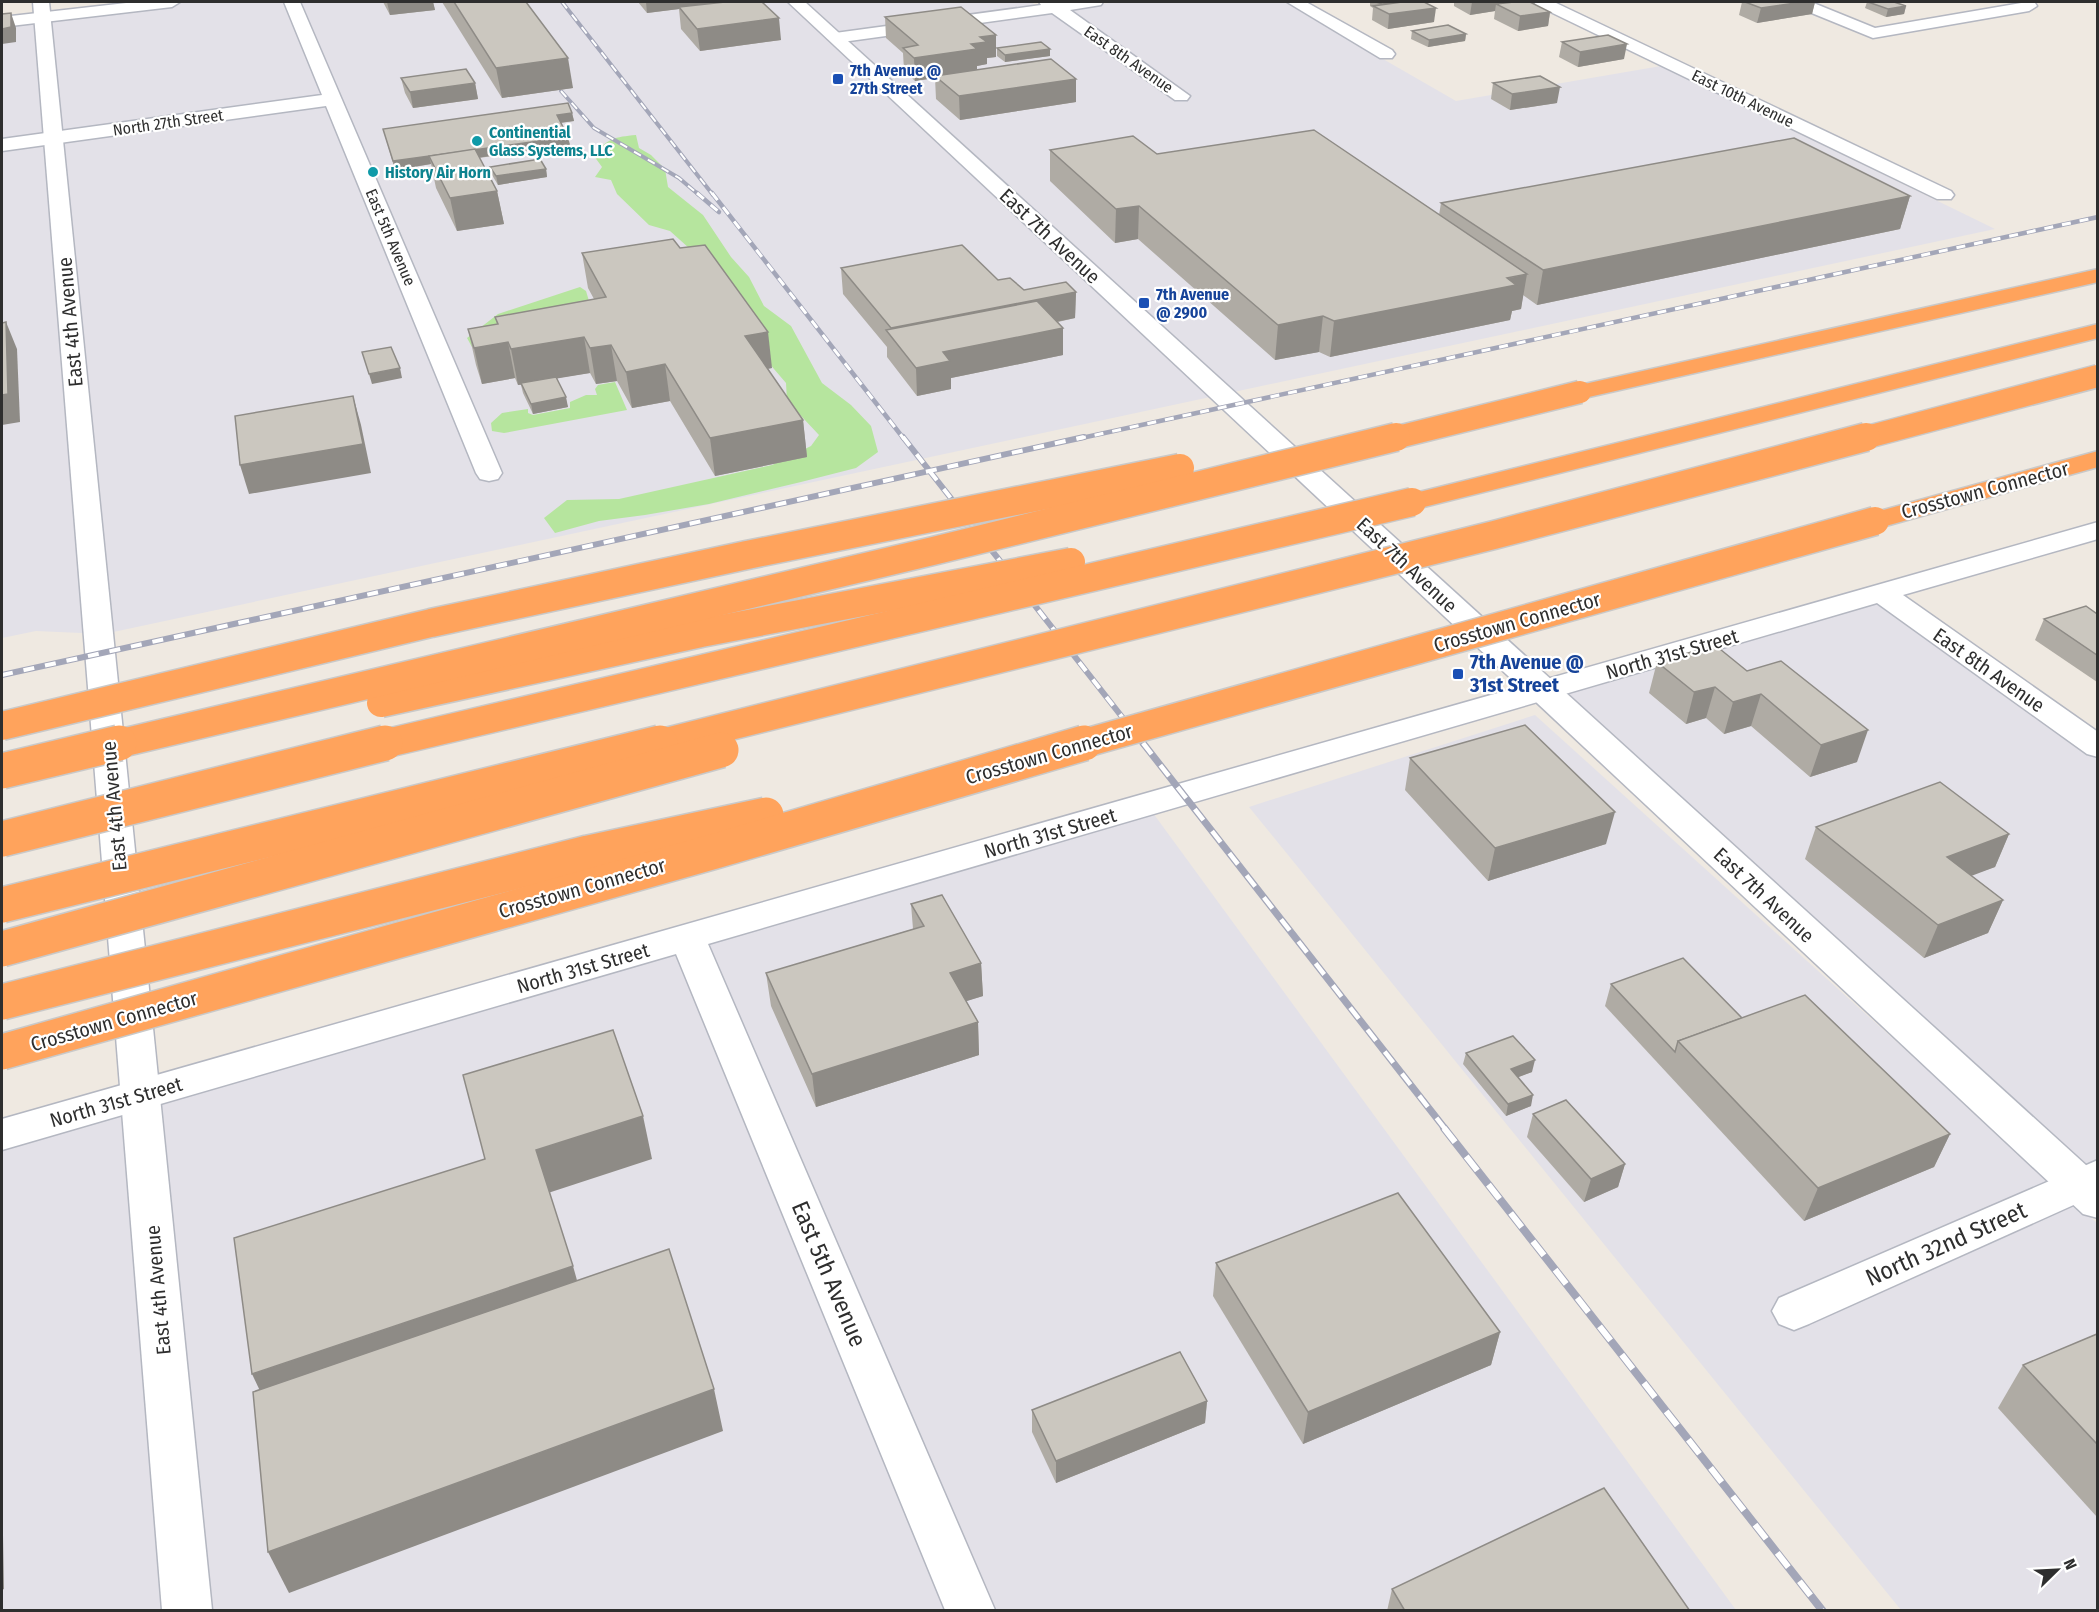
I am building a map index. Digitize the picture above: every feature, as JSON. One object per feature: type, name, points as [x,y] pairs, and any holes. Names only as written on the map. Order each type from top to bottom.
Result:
[{"type":"highway","points":[[2,771],[944,548],[1580,392],[2097,275]]},
{"type":"highway","points":[[2,839],[293,765],[1413,502],[2097,331]]},
{"type":"highway","points":[[2,905],[1355,570],[2097,376]]},
{"type":"highway","points":[[2,726],[431,624],[747,555],[1160,471],[1580,392]]},
{"type":"highway","name":"Crosstown Connector","points":[[2,1052],[712,852],[1035,757],[2097,459]]},
{"type":"highway","points":[[2,788],[701,633],[1009,572],[1413,502]]},
{"type":"highway","points":[[2,949],[1114,644],[1355,570]]},
{"type":"highway","points":[[2,1002],[588,853],[1035,757]]},
{"type":"street","points":[[2,22],[42,9],[172,2]]},
{"type":"street","name":"East 5th Avenue","points":[[292,2],[489,473]]},
{"type":"street","name":"East 7th Avenue","points":[[796,2],[1543,691],[2091,1188]]},
{"type":"street","points":[[835,38],[1051,4],[1095,2]]},
{"type":"street","points":[[1295,2],[1386,54]]},
{"type":"street","name":"East 10th Avenue","points":[[1542,2],[1944,195]]},
{"type":"street","points":[[1798,2],[1873,33],[2023,4]]},
{"type":"street","name":"East 8th Avenue","points":[[1051,4],[1181,96]]},
{"type":"street","name":"East 4th Avenue","points":[[42,9],[187,1611]]},
{"type":"street","name":"North 27th Street","points":[[2,145],[334,99]]},
{"type":"street","name":"North 31st Street","points":[[2,1135],[2097,530]]},
{"type":"street","name":"East 8th Avenue","points":[[1881,593],[2097,747]]},
{"type":"street","name":"East 5th Avenue","points":[[687,938],[970,1611]]},
{"type":"street","name":"North 32nd Street","points":[[1794,1311],[2091,1188]]},
{"type":"shaded area","points":[[161,2],[1031,2],[1044,11],[1117,2],[1284,2],[1456,101],[1661,66],[1995,229],[104,634],[36,631],[2,638],[2,20]]},
{"type":"shaded area","points":[[1881,596],[2097,751],[2097,1198],[1547,693]]},
{"type":"shaded area","points":[[1535,715],[2097,1223],[2097,1610],[1901,1610],[1249,807]]},
{"type":"shaded area","points":[[1153,813],[1736,1610],[2,1610],[2,1142],[349,1036]]},
{"type":"green space","points":[[636,135],[639,148],[651,155],[665,169],[668,187],[703,215],[731,257],[749,277],[764,306],[791,326],[822,383],[851,405],[871,426],[878,452],[856,468],[801,482],[709,504],[599,521],[555,533],[544,518],[567,500],[619,499],[772,465],[811,446],[819,435],[787,401],[786,383],[762,355],[699,257],[670,231],[649,225],[617,194],[611,180],[595,177],[602,167],[594,156],[603,145],[617,138]]},
{"type":"green space","points":[[580,287],[586,291],[589,301],[472,347],[467,338],[498,314]]},
{"type":"green space","points":[[615,382],[627,410],[504,433],[492,431],[491,423],[502,413],[528,409],[528,413],[533,415],[570,408],[570,402],[586,395],[597,395],[595,389],[598,385]]},
{"type":"building","points":[[454,2],[526,2],[568,58],[496,68]]},
{"type":"building","points":[[725,2],[762,2],[779,18],[697,29],[679,7]]},
{"type":"building","points":[[1376,2],[1402,2],[1382,4]]},
{"type":"building","points":[[1424,2],[1436,8],[1389,14],[1373,6]]},
{"type":"building","points":[[1530,2],[1550,12],[1520,16],[1496,4]]},
{"type":"building","points":[[1745,2],[1803,2],[1761,8]]},
{"type":"building","points":[[1868,2],[1894,2],[1906,6],[1888,9]]},
{"type":"building","points":[[961,7],[996,35],[980,37],[987,42],[971,44],[977,49],[914,58],[903,48],[918,45],[885,17]]},
{"type":"building","points":[[11,13],[11,27],[2,29],[2,14]]},
{"type":"building","points":[[1448,25],[1466,34],[1429,40],[1412,31]]},
{"type":"building","points":[[1608,35],[1627,44],[1580,52],[1562,42]]},
{"type":"building","points":[[1041,42],[1050,49],[1005,55],[997,48]]},
{"type":"building","points":[[1051,59],[1076,79],[959,96],[935,76]]},
{"type":"building","points":[[466,69],[475,83],[410,92],[401,78]]},
{"type":"building","points":[[1540,76],[1560,87],[1512,94],[1493,83]]},
{"type":"building","name":"Continential Glass Systems, LLC","points":[[568,103],[572,113],[557,115],[568,137],[393,161],[383,129]]},
{"type":"building","points":[[1314,130],[1527,274],[1507,278],[1516,285],[1334,321],[1323,316],[1278,325],[1139,206],[1116,209],[1050,150],[1133,136],[1157,154]]},
{"type":"building","points":[[1794,138],[1910,196],[1543,270],[1441,203]]},
{"type":"building","points":[[475,149],[497,191],[450,198],[429,156]]},
{"type":"building","points":[[540,159],[546,169],[496,176],[490,167]]},
{"type":"building","points":[[673,239],[680,248],[705,245],[768,332],[745,336],[803,420],[710,438],[665,364],[626,372],[611,345],[590,348],[584,337],[511,349],[508,342],[474,348],[468,329],[498,324],[495,317],[606,297],[582,253]]},
{"type":"building","points":[[962,245],[998,280],[1010,278],[1024,290],[1066,282],[1076,292],[891,328],[841,268]]},
{"type":"building","points":[[1037,301],[1063,328],[943,352],[950,361],[916,368],[886,330]]},
{"type":"building","points":[[6,322],[8,394],[2,395],[2,323]]},
{"type":"building","points":[[391,347],[400,368],[369,374],[362,352]]},
{"type":"building","points":[[556,377],[566,397],[531,404],[521,383]]},
{"type":"building","points":[[353,396],[363,444],[240,465],[235,416]]},
{"type":"building","points":[[2086,606],[2097,614],[2097,655],[2044,619]]},
{"type":"building","points":[[1715,645],[1747,671],[1781,661],[1868,730],[1821,745],[1761,694],[1733,702],[1715,687],[1694,692],[1657,662]]},
{"type":"building","points":[[1525,725],[1615,812],[1495,848],[1410,758]]},
{"type":"building","points":[[1940,782],[2009,834],[1947,857],[2003,900],[1938,925],[1816,827]]},
{"type":"building","points":[[942,895],[981,963],[950,973],[978,1022],[812,1074],[766,973],[924,926],[911,904]]},
{"type":"building","points":[[1683,958],[1742,1018],[1678,1041],[1675,1052],[1611,984]]},
{"type":"building","points":[[1805,995],[1950,1134],[1818,1188],[1678,1041]]},
{"type":"building","points":[[613,1030],[643,1116],[536,1150],[573,1266],[252,1374],[234,1238],[485,1159],[463,1075]]},
{"type":"building","points":[[1513,1036],[1535,1060],[1511,1069],[1533,1095],[1508,1104],[1466,1053]]},
{"type":"building","points":[[1566,1100],[1625,1164],[1591,1179],[1533,1114]]},
{"type":"building","points":[[1398,1193],[1500,1332],[1308,1412],[1216,1263]]},
{"type":"building","points":[[669,1249],[714,1389],[268,1552],[253,1392]]},
{"type":"building","points":[[2097,1334],[2097,1444],[2023,1365]]},
{"type":"building","points":[[1180,1352],[1207,1401],[1056,1461],[1032,1410]]},
{"type":"building","points":[[1604,1488],[1690,1611],[1405,1611],[1392,1589]]},
{"type":"railway","points":[[562,2],[713,195]]},
{"type":"railway","points":[[561,91],[594,128],[679,178],[699,195]]},
{"type":"railway","points":[[697,193],[719,212]]},
{"type":"railway","points":[[712,193],[904,439]]},
{"type":"railway","points":[[1077,439],[2098,217]]},
{"type":"railway","points":[[903,437],[930,471]]},
{"type":"railway","points":[[930,471],[1084,437]]},
{"type":"railway","points":[[2,675],[930,471]]},
{"type":"railway","points":[[930,471],[1144,745]]},
{"type":"railway","points":[[1143,743],[1446,1130]]},
{"type":"railway","points":[[1444,1128],[1822,1610]]},
{"type":"place","name":"7th Avenue @ 27th Street","points":[[838,79]]},
{"type":"place","name":"Continential Glass Systems, LLC","points":[[477,141]]},
{"type":"place","name":"History Air Horn","points":[[373,172]]},
{"type":"place","name":"7th Avenue @ 2900","points":[[1144,303]]},
{"type":"place","name":"7th Avenue @ 31st Street","points":[[1458,674]]}]
